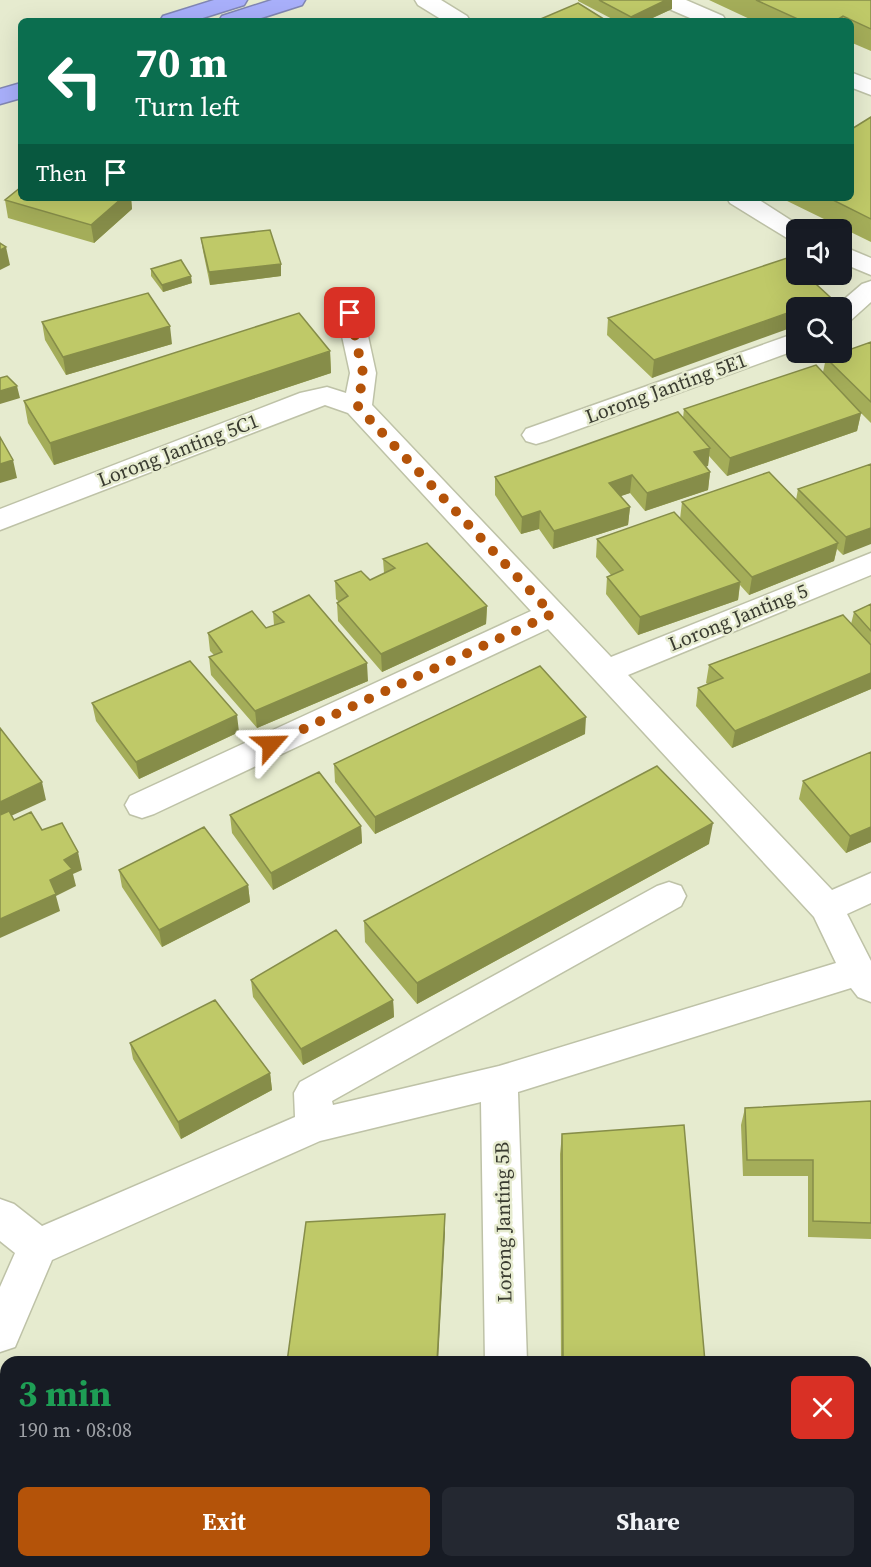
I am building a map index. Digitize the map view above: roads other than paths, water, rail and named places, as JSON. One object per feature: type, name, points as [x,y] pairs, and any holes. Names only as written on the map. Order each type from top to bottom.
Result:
[{"type":"highway","points":[[180,18],[236,0]]},
{"type":"highway","points":[[239,18],[294,0]]},
{"type":"highway","points":[[0,76],[18,70]]},
{"type":"highway","points":[[0,97],[18,91]]},
{"type":"street","points":[[426,0],[454,18]]},
{"type":"street","points":[[668,0],[708,18]]},
{"type":"street","points":[[854,81],[871,88]]},
{"type":"street","points":[[744,201],[786,227]]},
{"type":"street","points":[[852,258],[871,267]]},
{"type":"street","points":[[852,305],[871,289]]},
{"type":"street","points":[[0,1332],[38,1247],[315,1126],[499,1082],[865,979],[827,908],[358,407],[363,373],[350,313]]},
{"type":"street","name":"Lorong Janting 5E1","points":[[536,435],[786,344]]},
{"type":"street","name":"Lorong Janting 5C1","points":[[0,520],[310,399],[327,396],[358,407]]},
{"type":"street","name":"Lorong Janting 5","points":[[606,672],[871,563]]},
{"type":"street","points":[[142,805],[552,614]]},
{"type":"street","points":[[827,908],[871,887]]},
{"type":"street","points":[[315,1126],[313,1094],[669,896]]},
{"type":"street","name":"Lorong Janting 5B","points":[[499,1082],[506,1356]]},
{"type":"street","points":[[0,1217],[38,1247]]}]
